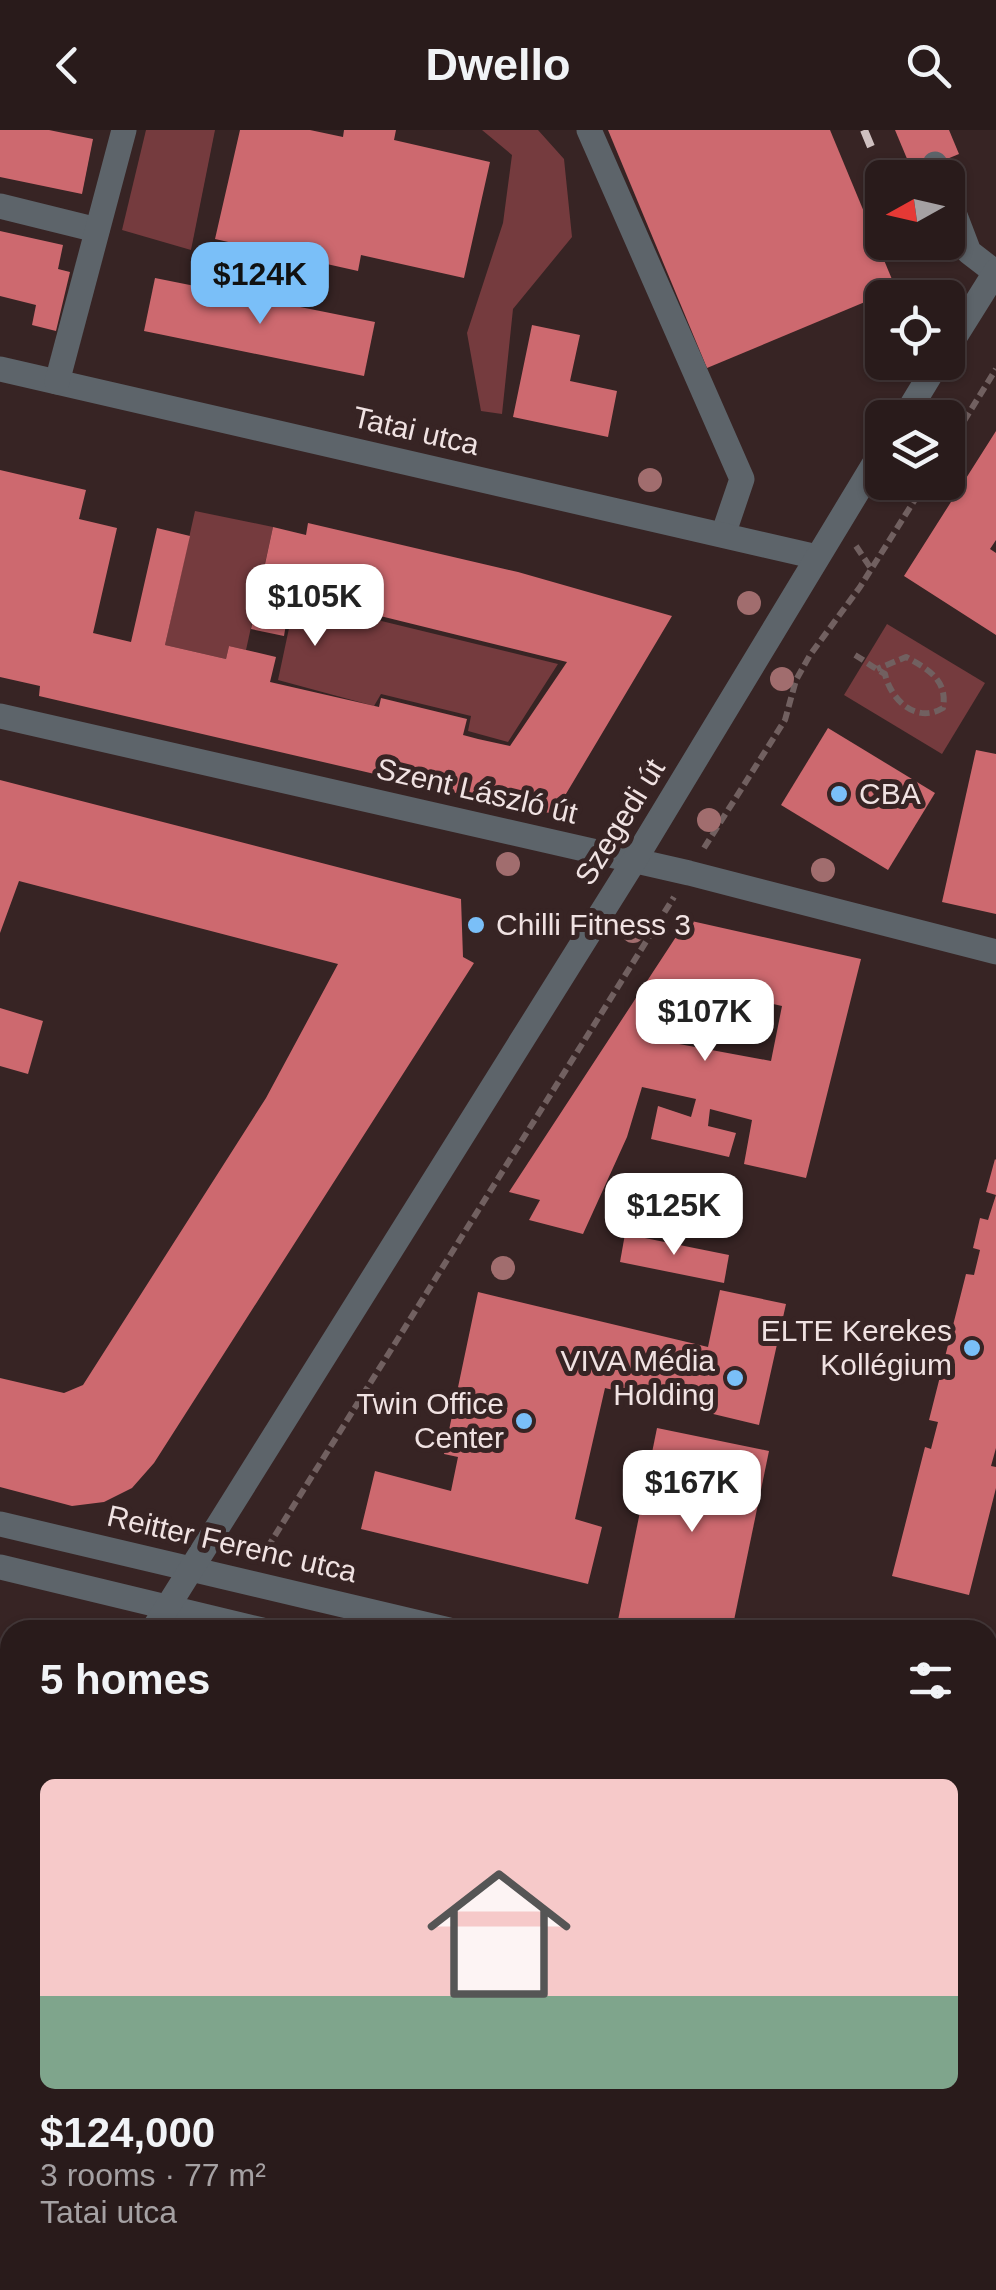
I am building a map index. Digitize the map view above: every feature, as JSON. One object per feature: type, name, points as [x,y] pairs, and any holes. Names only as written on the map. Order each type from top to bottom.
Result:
[{"type":"street","points":[[56,382],[124,130]]},
{"type":"street","points":[[589,130],[742,479],[723,535]]},
{"type":"street","points":[[0,206],[97,230]]},
{"type":"street","points":[[965,244],[968,252],[996,272],[965,321]]},
{"type":"street","name":"Tatai utca","points":[[0,369],[817,558]]},
{"type":"street","name":"Szegedi út","points":[[159,1620],[634,860],[865,479]]},
{"type":"street","name":"Szent László út","points":[[0,716],[634,860],[996,952]]},
{"type":"street","name":"Reitter Ferenc utca","points":[[0,1524],[408,1620]]},
{"type":"street","points":[[0,1567],[222,1620]]},
{"type":"path","points":[[965,419],[996,369]]},
{"type":"path","points":[[245,1580],[785,720],[796,680],[810,655],[866,578],[915,500]]},
{"type":"path","points":[[854,655],[884,674],[900,703],[912,712],[930,714],[943,708],[945,697],[937,677],[923,666],[906,658],[877,669]]},
{"type":"shaded area","points":[[146,130],[215,130],[191,250],[122,230]]},
{"type":"shaded area","points":[[482,130],[538,130],[564,159],[572,237],[513,309],[502,414],[481,411],[467,333],[503,223],[512,155]]},
{"type":"shaded area","points":[[195,511],[273,527],[246,650],[229,646],[226,659],[165,645]]},
{"type":"shaded area","points":[[295,600],[558,664],[508,742],[468,731],[471,716],[381,694],[374,706],[278,680]]},
{"type":"shaded area","points":[[887,624],[985,683],[942,754],[844,695]]},
{"type":"building","points":[[0,130],[49,130],[93,139],[82,194],[0,177]]},
{"type":"building","points":[[240,130],[310,130],[343,137],[344,130],[396,130],[394,140],[490,162],[464,278],[361,255],[358,271],[215,239]]},
{"type":"building","points":[[608,130],[830,130],[865,214],[865,260],[884,260],[892,280],[865,280],[865,302],[707,368]]},
{"type":"building","points":[[895,130],[949,130],[959,154],[944,160],[908,160]]},
{"type":"building","points":[[0,231],[63,245],[58,269],[70,272],[56,331],[32,325],[36,305],[0,296]]},
{"type":"building","points":[[155,278],[375,322],[364,376],[144,331]]},
{"type":"building","points":[[532,325],[580,335],[570,381],[617,391],[608,437],[513,417]]},
{"type":"building","points":[[996,431],[996,540],[990,549],[996,553],[996,635],[904,576],[952,500],[965,500],[965,480]]},
{"type":"building","points":[[0,470],[86,490],[79,519],[117,528],[93,633],[131,642],[157,528],[190,536],[165,645],[226,659],[229,646],[276,657],[270,682],[379,707],[381,698],[467,719],[463,735],[510,746],[567,662],[291,594],[284,636],[251,629],[273,527],[306,535],[308,523],[518,572],[672,616],[554,814],[465,795],[39,696],[40,686],[0,677]]},
{"type":"building","points":[[828,728],[935,793],[888,870],[781,805]]},
{"type":"building","points":[[976,750],[996,754],[996,914],[942,902]]},
{"type":"building","points":[[0,780],[461,899],[463,957],[474,963],[154,1463],[132,1488],[104,1502],[72,1506],[0,1487],[0,1378],[64,1393],[83,1385],[266,1098],[338,964],[19,881],[0,933]]},
{"type":"building","points":[[687,920],[861,959],[806,1178],[744,1164],[752,1120],[710,1109],[708,1126],[736,1133],[729,1157],[651,1139],[658,1106],[691,1117],[696,1099],[642,1087],[627,1137],[583,1234],[529,1220],[540,1200],[509,1192]],"holes":[[[705,989],[782,1006],[771,1061],[679,1044]]]},
{"type":"building","points":[[0,1008],[43,1021],[28,1074],[0,1066]]},
{"type":"building","points":[[996,1160],[996,1195],[986,1192]]},
{"type":"building","name":"ELTE Kerekes Kollégium","points":[[996,1195],[996,1448],[991,1466],[996,1467],[996,1488],[969,1595],[892,1576],[925,1447],[931,1449],[938,1422],[929,1420],[966,1274],[974,1275],[980,1250],[973,1248],[980,1218],[988,1220]]},
{"type":"building","points":[[625,1234],[729,1255],[724,1283],[620,1262]]},
{"type":"building","points":[[720,1290],[786,1304],[759,1425],[605,1388],[575,1519],[602,1527],[588,1584],[361,1529],[375,1471],[451,1491],[458,1457],[444,1454],[478,1292],[708,1347]]},
{"type":"building","points":[[657,1428],[769,1451],[734,1620],[618,1620]]},
{"type":"railway","points":[[864,130],[876,160]]},
{"type":"railway","points":[[921,260],[926,273]]},
{"type":"place","name":"CBA","points":[[839,794]]},
{"type":"place","name":"Chilli Fitness 3","points":[[476,925]]},
{"type":"place","name":"ELTE Kerekes Kollégium","points":[[972,1348]]},
{"type":"place","name":"VIVA Média Holding","points":[[735,1378]]},
{"type":"place","name":"Twin Office Center","points":[[524,1421]]}]
